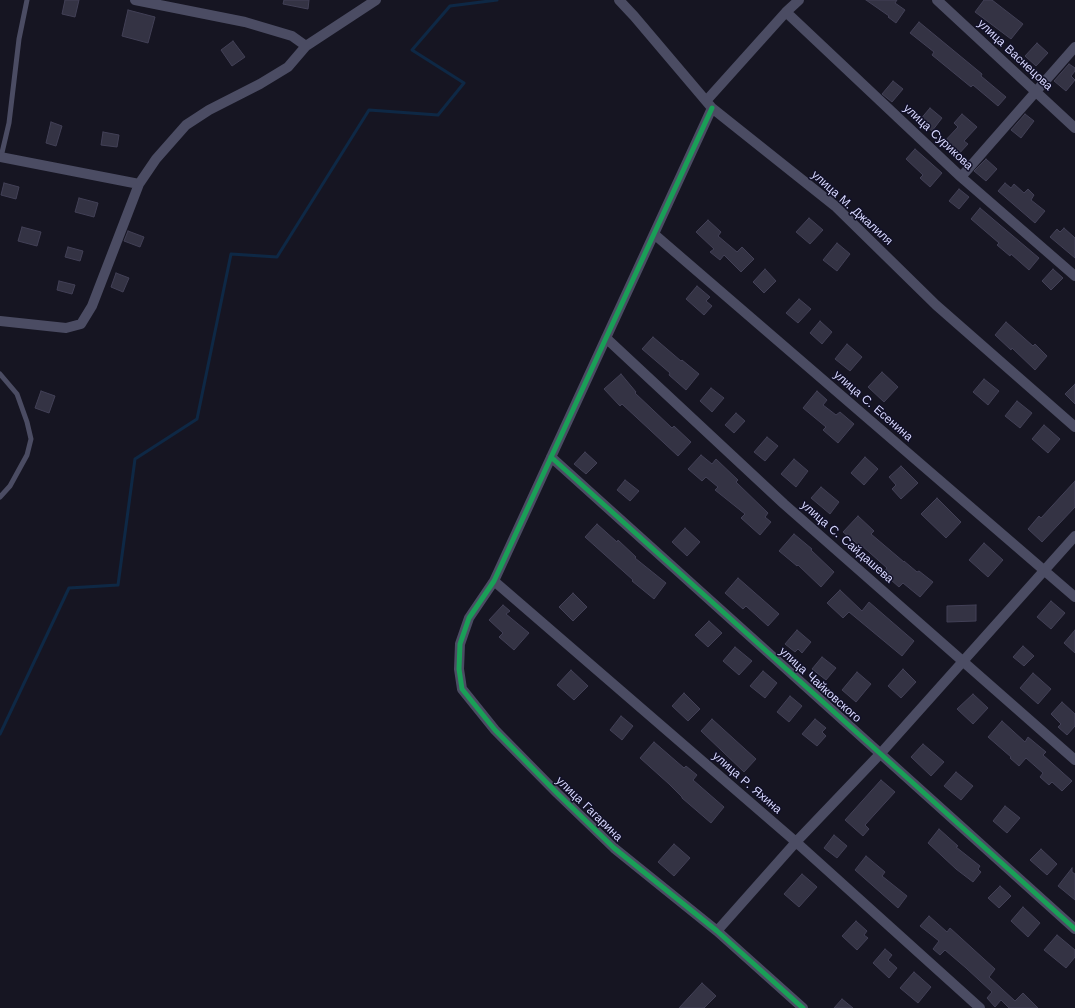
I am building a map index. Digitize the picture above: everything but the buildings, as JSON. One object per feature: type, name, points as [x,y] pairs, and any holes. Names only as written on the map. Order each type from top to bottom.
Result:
[{"type":"street","points":[[135,0],[245,22],[292,36],[306,46]]},
{"type":"street","points":[[0,321],[66,328],[81,324],[92,306],[139,184],[156,159],[186,125],[209,110],[260,84],[288,67],[306,46],[376,0]]},
{"type":"street","name":"улица М. Джалиля","points":[[619,0],[709,105],[835,206],[936,305],[1075,427]]},
{"type":"street","name":"улица Гагарина","points":[[799,0],[786,12],[709,105],[654,234],[494,581],[469,618],[460,644],[459,669],[462,689],[495,730],[614,848],[717,931],[803,1008]]},
{"type":"street","name":"улица Васнецова","points":[[937,0],[1075,128]]},
{"type":"street","name":"улица Сурикова","points":[[786,12],[961,177],[1075,276]]},
{"type":"street","points":[[961,177],[1075,47]]},
{"type":"street","points":[[0,157],[139,184]]},
{"type":"street","name":"улица С. Есенина","points":[[654,234],[1075,597]]},
{"type":"street","name":"улица С. Сайдашева","points":[[606,338],[784,504],[1075,760]]},
{"type":"street","name":"улица Чайковского","points":[[551,457],[1075,929]]},
{"type":"street","points":[[717,931],[796,842],[881,754],[1075,536]]},
{"type":"street","name":"улица Р. Яхина","points":[[494,581],[796,842],[980,1008]]},
{"type":"lane","points":[[0,157],[9,123],[19,39],[27,0]]},
{"type":"lane","points":[[0,374],[17,394],[27,422],[31,440],[27,455],[10,486],[0,497]]},
{"type":"waterway","points":[[0,734],[69,588],[118,585],[135,459],[197,419],[231,254],[277,257],[369,110],[438,115],[464,83],[412,50],[450,6],[497,0]]},
{"type":"cycle path","points":[[712,108],[494,581],[469,618],[460,644],[459,669],[462,689],[495,730],[557,793],[614,848],[717,931],[803,1008]]},
{"type":"cycle path","points":[[551,457],[1075,929]]}]
